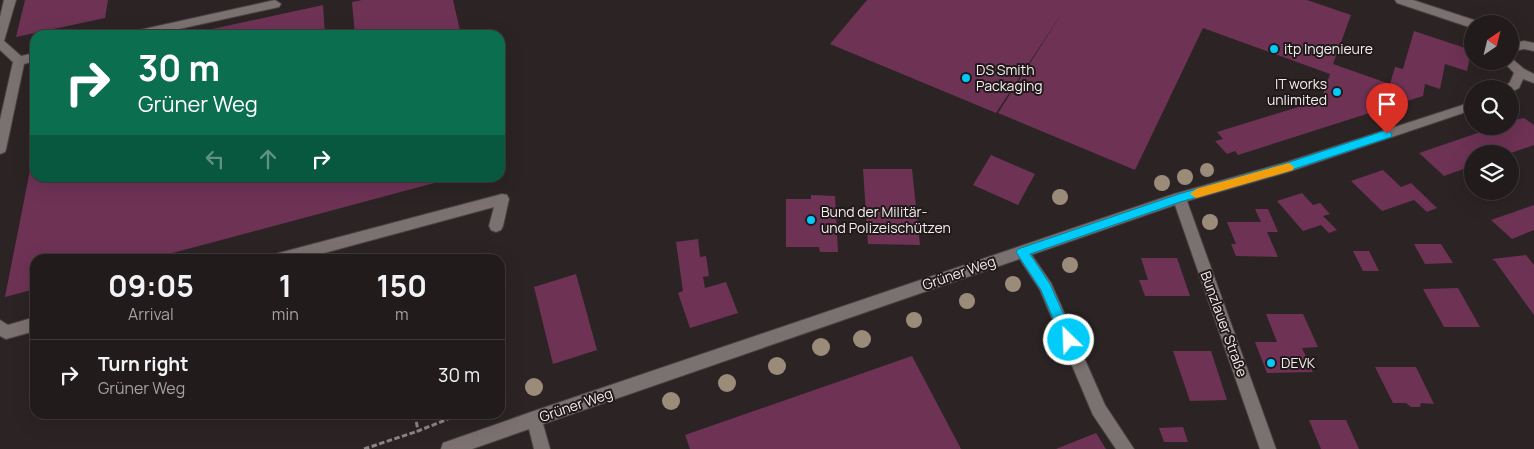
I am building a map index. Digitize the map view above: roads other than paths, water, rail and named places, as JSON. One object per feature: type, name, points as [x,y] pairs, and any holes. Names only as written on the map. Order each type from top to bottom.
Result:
[{"type":"street","points":[[0,39],[10,0]]},
{"type":"street","points":[[1401,0],[1464,21]]},
{"type":"street","points":[[158,30],[275,4]]},
{"type":"street","points":[[0,44],[19,60]]},
{"type":"street","points":[[1519,45],[1534,47]]},
{"type":"street","points":[[19,60],[30,58]]},
{"type":"street","points":[[0,149],[19,60]]},
{"type":"street","points":[[1517,80],[1520,72],[1534,79]]},
{"type":"street","name":"Grüner Weg","points":[[449,449],[1179,198],[1288,167],[1464,109]]},
{"type":"street","name":"Bunzlauer Straße","points":[[1179,198],[1268,449]]},
{"type":"street","points":[[298,254],[502,199],[496,226]]},
{"type":"street","points":[[1022,252],[1046,287],[1099,410],[1126,449]]},
{"type":"street","points":[[0,326],[6,332],[30,325]]},
{"type":"street","points":[[534,419],[542,449]]},
{"type":"place","name":"itp Ingenieure","points":[[1274,49]]},
{"type":"place","name":"DS Smith Packaging","points":[[966,78]]},
{"type":"place","name":"IT works unlimited","points":[[1337,92]]},
{"type":"place","name":"Bund der Militär- und Polizeischützen","points":[[811,220]]},
{"type":"place","name":"DEVK","points":[[1271,363]]}]
